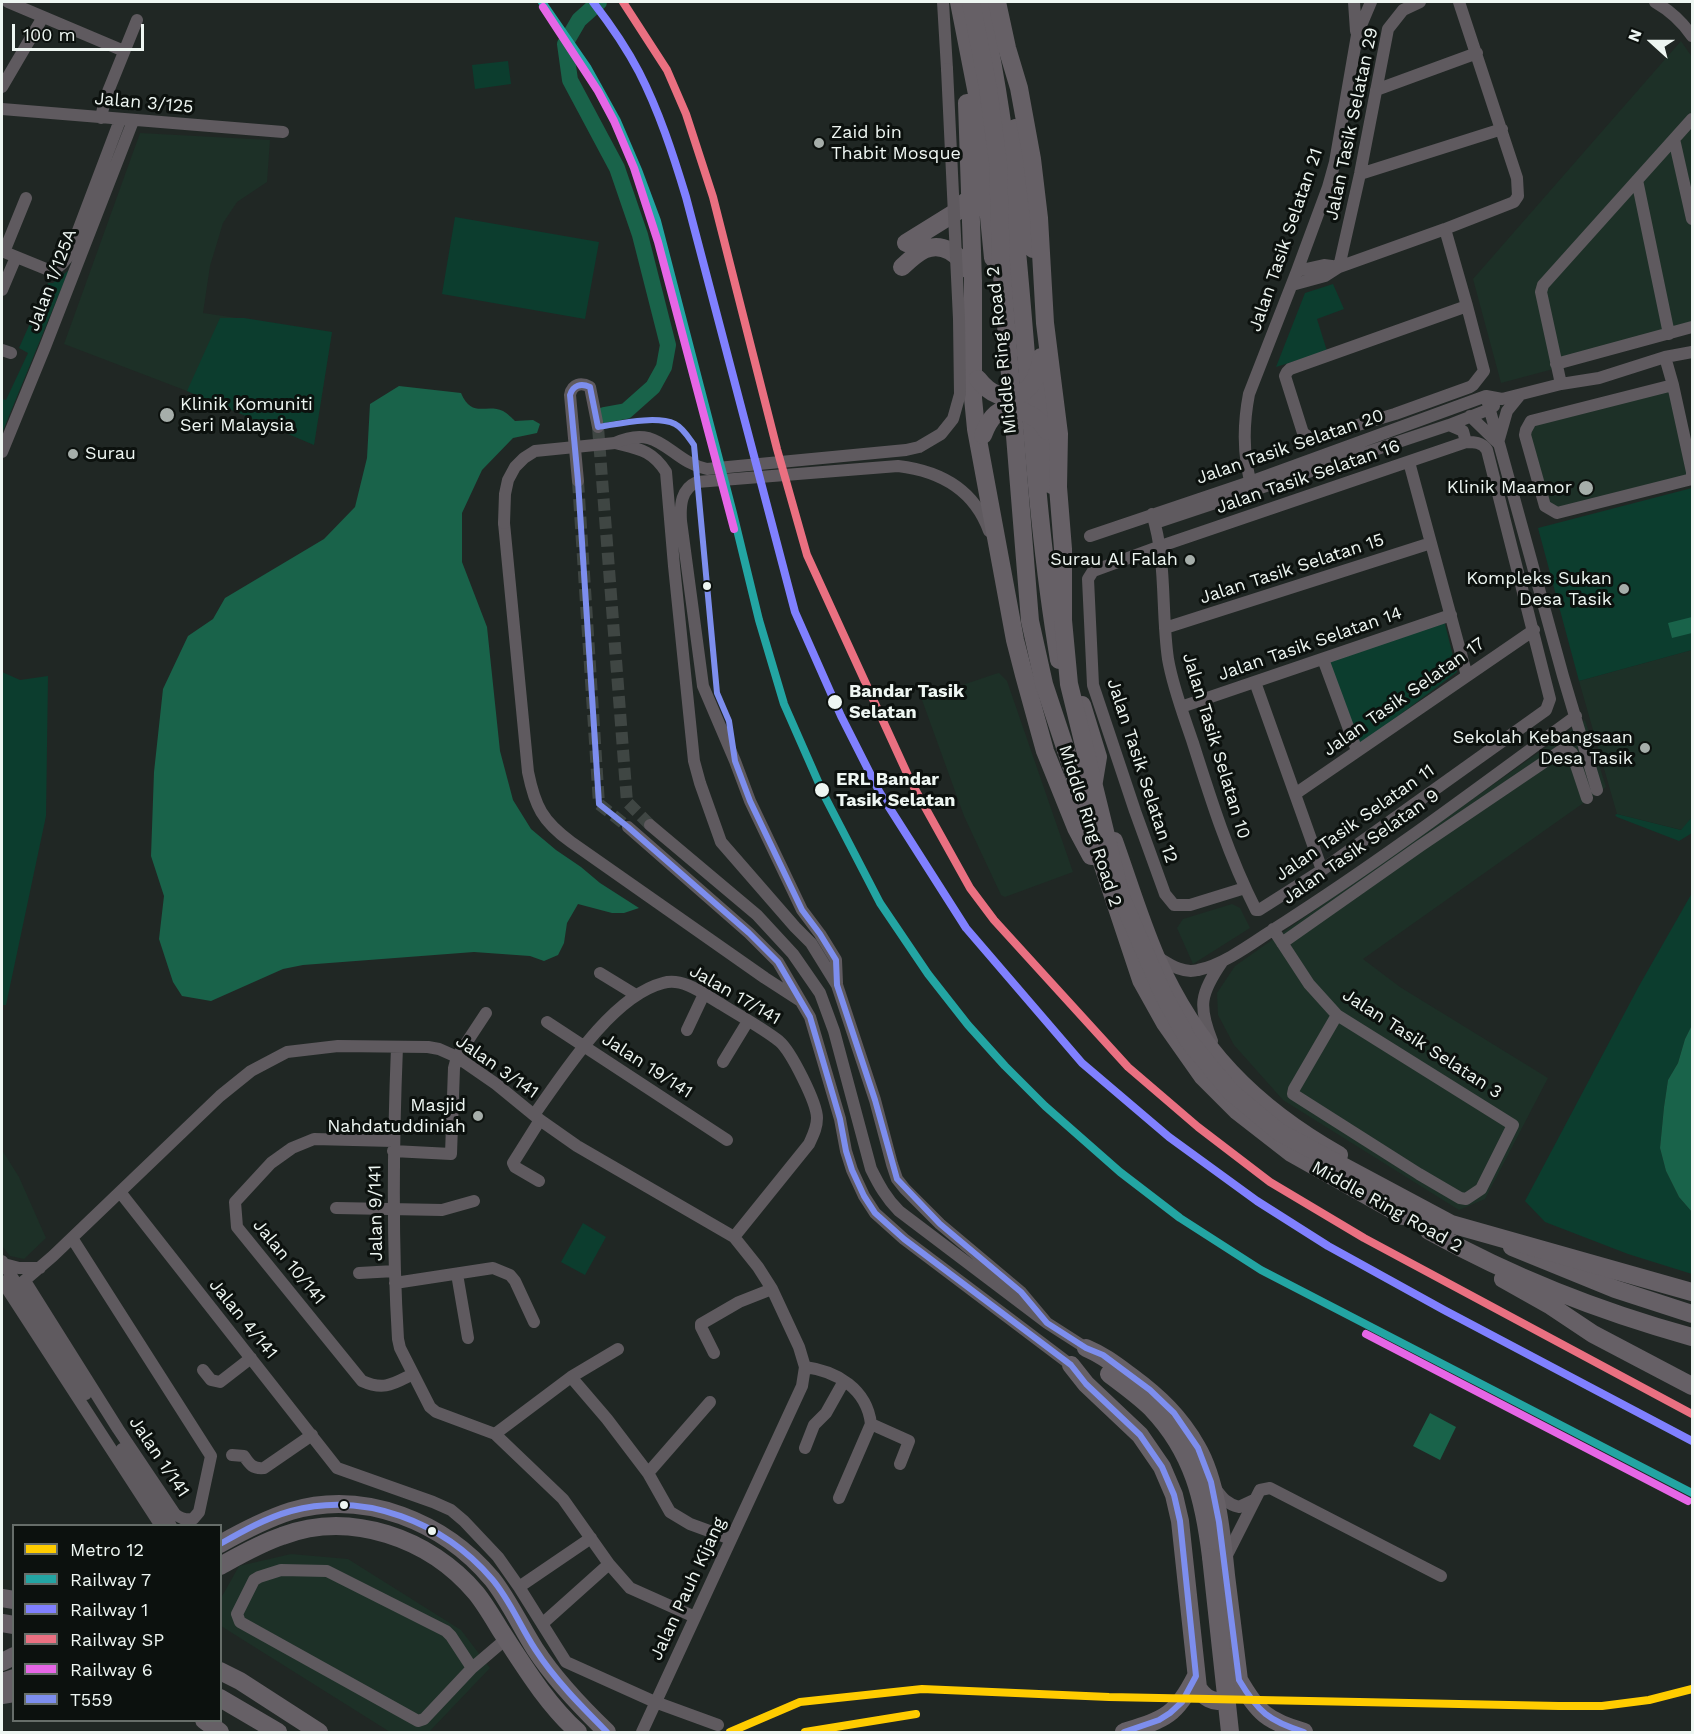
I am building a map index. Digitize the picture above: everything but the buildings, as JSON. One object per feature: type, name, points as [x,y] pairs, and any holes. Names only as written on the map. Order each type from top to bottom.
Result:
[{"type":"highway","name":"Middle Ring Road 2","points":[[959,2],[978,105],[1033,643],[1052,711],[1141,980],[1165,1023],[1203,1077],[1237,1111],[1291,1153],[1469,1253],[1595,1307],[1692,1337]]},
{"type":"highway","points":[[970,2],[988,88],[998,162],[1001,263],[1030,621],[1044,684],[1115,899],[1156,998],[1182,1045],[1225,1100],[1276,1140],[1445,1237],[1523,1269],[1692,1326]]},
{"type":"highway","name":"Middle Ring Road 2","points":[[980,2],[990,44],[1006,142],[1051,612],[1060,666],[1094,781],[1155,955],[1164,974],[1192,1024],[1220,1061],[1247,1090],[1275,1114],[1303,1133],[1381,1179],[1524,1253],[1615,1290],[1692,1314]]},
{"type":"highway","points":[[998,2],[1007,48],[1019,88],[1032,159],[1039,218],[1045,323],[1059,434],[1058,487],[1064,549],[1063,620],[1069,684],[1121,897],[1163,994],[1188,1040],[1231,1092],[1279,1132],[1451,1224],[1692,1292]]},
{"type":"highway","points":[[970,56],[967,96],[973,281],[973,398],[976,429],[981,441],[1015,640],[1045,751],[1076,828],[1089,854],[1104,871]]},
{"type":"highway","points":[[998,95],[1007,106],[1014,122],[1026,187],[1034,255],[1058,555],[1071,662],[1098,757],[1094,781]]},
{"type":"highway","points":[[906,243],[956,212],[964,205],[969,194]]},
{"type":"highway","points":[[902,267],[920,252],[937,246],[964,262],[973,281]]},
{"type":"highway","points":[[973,356],[978,379],[986,389],[997,395],[1010,396],[1029,388],[1035,380],[1041,360]]},
{"type":"highway","points":[[981,441],[988,423],[998,412],[1012,409],[1031,415],[1042,423],[1047,431]]},
{"type":"highway","points":[[1469,1253],[1498,1276],[1551,1306],[1593,1334],[1692,1386]]},
{"type":"highway","points":[[1086,1348],[1103,1355],[1150,1390],[1174,1413],[1198,1448],[1211,1482],[1219,1522],[1212,1558],[1218,1732]]},
{"type":"highway","points":[[1086,1348],[1095,1362],[1151,1409],[1187,1460],[1198,1487],[1206,1516],[1212,1558],[1230,1732]]},
{"type":"highway","points":[[1071,1365],[1092,1374],[1143,1417],[1161,1437],[1175,1461],[1186,1488],[1194,1518],[1212,1558],[1239,1680],[1248,1696],[1263,1714],[1282,1726],[1304,1732]]},
{"type":"highway","points":[[1071,1365],[1086,1384],[1140,1435],[1161,1467],[1174,1495],[1180,1521],[1198,1688],[1203,1696],[1212,1701],[1221,1701],[1230,1697],[1236,1690],[1239,1680]]},
{"type":"highway","points":[[222,1543],[275,1516],[294,1510],[321,1506],[346,1504],[374,1508],[422,1523],[455,1544],[477,1562],[494,1581],[537,1651],[566,1689],[607,1732]]},
{"type":"highway","points":[[222,1565],[283,1535],[330,1527],[370,1529],[415,1545],[450,1566],[476,1594],[547,1700],[578,1732]]},
{"type":"highway","points":[[222,1672],[240,1681],[319,1732]]},
{"type":"highway","points":[[1124,1732],[1159,1720],[1170,1713],[1182,1702],[1196,1676]]},
{"type":"highway","points":[[222,1699],[264,1726],[278,1732]]},
{"type":"highway","points":[[207,1722],[220,1732]]},
{"type":"street","points":[[2,11],[7,2],[123,51]]},
{"type":"street","points":[[615,443],[627,437],[642,436],[667,447],[687,462],[707,469],[906,450],[932,441],[948,426],[958,405],[960,394],[959,319],[943,2]]},
{"type":"street","points":[[1354,2],[1357,35]]},
{"type":"street","name":"Jalan Tasik Selatan 21","points":[[1251,486],[1245,436],[1245,415],[1249,394],[1292,285],[1335,162],[1357,35],[1371,2]]},
{"type":"street","name":"Jalan Tasik Selatan 29","points":[[1339,267],[1360,174],[1388,29],[1403,10],[1420,2]]},
{"type":"street","points":[[1292,285],[1325,276],[1339,267],[1514,202],[1518,195],[1517,178],[1459,2]]},
{"type":"street","points":[[1655,2],[1688,29],[1692,36]]},
{"type":"street","points":[[2,87],[43,17]]},
{"type":"street","points":[[101,118],[105,99],[137,20]]},
{"type":"street","points":[[1376,90],[1477,53]]},
{"type":"street","name":"Jalan 3/125","points":[[2,109],[283,132]]},
{"type":"street","points":[[1561,384],[1541,292],[1543,285],[1692,119]]},
{"type":"street","points":[[26,198],[3,251],[51,271],[64,263],[68,255],[120,120]]},
{"type":"street","name":"Jalan 1/125A","points":[[2,452],[133,121]]},
{"type":"street","points":[[1360,174],[1502,129]]},
{"type":"street","points":[[1674,138],[1692,219]]},
{"type":"street","points":[[1637,180],[1669,334]]},
{"type":"street","points":[[1445,229],[1467,306],[1484,371],[1470,387],[1395,414],[1314,438],[1303,433],[1285,376],[1287,372],[1300,365],[1467,306]]},
{"type":"street","points":[[2,290],[16,257]]},
{"type":"street","points":[[1297,271],[1324,265],[1339,267]]},
{"type":"street","points":[[1556,364],[1692,327]]},
{"type":"street","name":"Jalan Tasik Selatan 20","points":[[1090,536],[1232,493],[1486,396],[1502,399],[1561,384],[1599,378],[1665,357],[1692,352]]},
{"type":"street","points":[[1665,357],[1673,385],[1692,479],[1557,513],[1543,504],[1525,435],[1531,422],[1673,385]]},
{"type":"street","points":[[578,481],[570,395],[571,389],[575,386],[585,384],[590,387],[598,427]]},
{"type":"street","points":[[1499,442],[1508,411],[1520,394]]},
{"type":"street","points":[[1282,943],[1562,750],[1572,753],[1592,794],[1576,716],[1486,396]]},
{"type":"street","name":"Jalan Tasik Selatan 20","points":[[1251,486],[1490,410],[1502,399]]},
{"type":"street","points":[[1470,416],[1499,442]]},
{"type":"street","points":[[1449,424],[1462,431],[1466,442]]},
{"type":"street","name":"Jalan Tasik Selatan 11","points":[[1259,910],[1322,870],[1545,710],[1550,699],[1487,450],[1481,444],[1466,442]]},
{"type":"street","name":"Jalan Tasik Selatan 16","points":[[1161,546],[1466,442]]},
{"type":"street","points":[[802,1002],[560,834],[542,814],[533,796],[528,772],[504,523],[508,480],[515,467],[535,451],[615,443],[646,451],[660,461],[666,472],[694,761],[721,842],[811,943],[837,985],[875,1100],[897,1179],[940,1224],[1021,1292],[1047,1323]]},
{"type":"street","points":[[574,448],[599,446]]},
{"type":"street","points":[[1409,462],[1467,676]]},
{"type":"street","points":[[837,985],[836,960],[802,910],[750,801],[703,686],[681,521],[680,507],[687,489],[697,482],[898,466],[928,471],[951,482],[972,499],[981,512],[989,529],[1015,640]]},
{"type":"street","name":"Jalan Tasik Selatan 10","points":[[1154,518],[1161,546],[1165,628],[1170,669],[1212,802],[1238,874],[1256,910],[1259,910]]},
{"type":"street","points":[[674,566],[681,521]]},
{"type":"street","name":"Jalan Tasik Selatan 15","points":[[1165,628],[1431,543]]},
{"type":"street","name":"Jalan Tasik Selatan 12","points":[[1161,546],[1094,570],[1090,574],[1088,579],[1093,685],[1165,894],[1174,905],[1190,905],[1245,888]]},
{"type":"street","name":"Jalan Tasik Selatan 14","points":[[1181,708],[1451,615]]},
{"type":"street","name":"Jalan Tasik Selatan 17","points":[[1295,794],[1534,630]]},
{"type":"street","points":[[1323,659],[1357,751]]},
{"type":"street","points":[[1256,682],[1322,870]]},
{"type":"street","name":"Jalan Tasik Selatan 9","points":[[1155,955],[1189,972],[1222,962],[1336,889],[1576,716]]},
{"type":"street","points":[[650,825],[757,915],[793,954],[820,993],[834,1031],[871,1169],[889,1201],[899,1211],[1047,1323],[1086,1348]]},
{"type":"street","points":[[628,827],[749,933],[778,962],[802,1002],[816,1036],[852,1170],[875,1213],[904,1239],[1071,1365]]},
{"type":"street","name":"Jalan Tasik Selatan 3","points":[[1273,929],[1309,984],[1337,1015],[1513,1125],[1481,1189],[1466,1199],[1460,1198],[1293,1094],[1293,1089],[1337,1015]]},
{"type":"street","name":"Jalan Tasik Selatan 9","points":[[1220,1061],[1202,1011],[1203,999],[1211,978],[1222,962]]},
{"type":"street","points":[[600,973],[636,994]]},
{"type":"street","name":"Jalan 17/141","points":[[539,1180],[515,1167],[513,1163],[537,1118],[584,1046],[636,994],[670,981],[684,984],[780,1042],[794,1061],[816,1111],[816,1131],[809,1144],[734,1237]]},
{"type":"street","points":[[687,1030],[704,994]]},
{"type":"street","points":[[393,1146],[451,1154],[454,1068],[457,1057],[486,1013]]},
{"type":"street","points":[[723,1062],[748,1021]]},
{"type":"street","name":"Jalan 19/141","points":[[547,1022],[727,1140]]},
{"type":"street","name":"Jalan 3/141","points":[[17,1287],[72,1238],[220,1096],[251,1071],[286,1052],[338,1046],[428,1047],[457,1057],[577,1146],[734,1237],[772,1289],[799,1347],[805,1367]]},
{"type":"street","name":"Jalan 9/141","points":[[397,1047],[393,1146],[395,1277],[400,1348],[430,1407],[436,1412],[495,1434]]},
{"type":"street","name":"Jalan 10/141","points":[[393,1146],[314,1139],[292,1148],[271,1163],[235,1202],[237,1227],[362,1381],[373,1386],[384,1387],[413,1374]]},
{"type":"street","name":"Jalan 4/141","points":[[120,1192],[337,1468],[451,1510],[498,1557],[519,1587]]},
{"type":"street","points":[[336,1208],[442,1210],[474,1201]]},
{"type":"street","name":"Jalan 1/141","points":[[17,1287],[175,1514],[187,1520],[194,1519],[199,1512],[211,1456],[72,1238]]},
{"type":"street","points":[[3,1262],[19,1268],[40,1268]]},
{"type":"street","points":[[3,1262],[17,1287]]},
{"type":"street","points":[[359,1273],[395,1277],[457,1274],[493,1268],[510,1275],[515,1281],[534,1322]]},
{"type":"street","points":[[457,1274],[468,1338]]},
{"type":"street","points":[[2,1281],[17,1287]]},
{"type":"street","name":"Jalan 1/141","points":[[17,1287],[160,1524]]},
{"type":"street","name":"Jalan 1/141","points":[[17,1287],[170,1524]]},
{"type":"street","points":[[714,1353],[701,1324],[739,1302],[772,1289]]},
{"type":"street","points":[[618,1349],[571,1377],[495,1434],[562,1499],[609,1564],[630,1588],[695,1617]]},
{"type":"street","points":[[203,1370],[211,1380],[220,1382],[251,1358]]},
{"type":"street","points":[[805,1367],[830,1372],[844,1381],[867,1406],[871,1424],[839,1498]]},
{"type":"street","name":"Jalan Pauh Kijang","points":[[642,1732],[802,1386],[805,1367]]},
{"type":"street","points":[[571,1377],[607,1419],[648,1473],[670,1512],[690,1524],[731,1539]]},
{"type":"street","points":[[805,1448],[814,1425],[826,1413],[844,1381]]},
{"type":"street","points":[[648,1473],[710,1402]]},
{"type":"street","points":[[871,1424],[909,1441],[900,1464]]},
{"type":"street","points":[[232,1455],[244,1456],[250,1466],[256,1469],[264,1468],[312,1435]]},
{"type":"street","points":[[1211,1482],[1222,1498],[1230,1504],[1239,1507],[1254,1500]]},
{"type":"street","points":[[1212,1558],[1260,1490],[1270,1488],[1441,1576]]},
{"type":"street","points":[[591,1538],[519,1587],[566,1662],[655,1702],[718,1725]]},
{"type":"street","points":[[542,1624],[609,1564]]},
{"type":"street","points":[[472,1668],[446,1631],[327,1571],[287,1569],[259,1577],[254,1580],[237,1614],[240,1622],[418,1721],[424,1719],[472,1668],[506,1638]]},
{"type":"shaded area","points":[[1681,41],[1692,57],[1692,332],[1501,383],[1473,279]]},
{"type":"shaded area","points":[[508,61],[511,84],[475,89],[472,65]]},
{"type":"shaded area","points":[[140,133],[270,140],[267,182],[237,202],[223,223],[210,266],[203,313],[332,332],[314,445],[187,391],[64,344]]},
{"type":"shaded area","points":[[455,217],[599,242],[585,319],[442,294]]},
{"type":"shaded area","points":[[69,270],[2,433],[2,399],[6,400],[28,353],[19,348],[48,283],[53,283]]},
{"type":"shaded area","points":[[1333,284],[1344,309],[1317,319],[1327,351],[1276,367],[1305,293]]},
{"type":"shaded area","points":[[220,318],[244,318],[332,332],[314,445],[187,391]]},
{"type":"shaded area","points":[[399,386],[461,393],[465,401],[475,408],[497,409],[505,412],[515,421],[533,420],[540,424],[537,433],[513,438],[482,470],[462,513],[462,562],[487,627],[500,751],[513,800],[531,829],[600,883],[639,908],[624,913],[612,913],[578,904],[567,923],[564,943],[558,955],[544,961],[530,956],[474,952],[303,965],[283,969],[211,1001],[182,996],[173,982],[159,939],[164,896],[151,856],[154,772],[163,689],[188,636],[213,619],[225,598],[324,539],[355,507],[367,458],[370,404]]},
{"type":"shaded area","points":[[1671,388],[1689,476],[1556,510],[1546,503],[1529,432],[1534,424]]},
{"type":"shaded area","name":"Kompleks Sukan Desa Tasik","points":[[1692,488],[1692,650],[1579,681],[1538,528]]},
{"type":"shaded area","points":[[1692,617],[1692,633],[1672,638],[1668,623]]},
{"type":"shaded area","points":[[1444,620],[1457,672],[1358,746],[1329,660]]},
{"type":"shaded area","name":"Sekolah Kebangsaan Desa Tasik","points":[[1692,650],[1692,817],[1682,830],[1617,814],[1579,681]]},
{"type":"shaded area","points":[[2,672],[20,680],[48,676],[46,816],[6,1005],[2,1005]]},
{"type":"shaded area","points":[[999,673],[1007,681],[1073,872],[1005,897],[1001,895],[964,816],[922,700]]},
{"type":"shaded area","points":[[1585,720],[1606,787],[1363,959],[1400,987],[1548,1078],[1485,1199],[1459,1210],[1283,1100],[1234,1045],[1218,1015],[1217,993],[1235,966]]},
{"type":"shaded area","points":[[1615,815],[1681,830],[1692,817],[1692,833],[1679,841],[1617,817]]},
{"type":"shaded area","points":[[1692,893],[1692,1025],[1678,1063],[1668,1080],[1660,1148],[1666,1171],[1679,1197],[1692,1212],[1692,1274],[1628,1254],[1545,1222],[1525,1201],[1639,986]]},
{"type":"shaded area","points":[[1232,904],[1240,908],[1250,928],[1193,964],[1177,928],[1183,919]]},
{"type":"shaded area","points":[[1692,1025],[1692,1212],[1679,1197],[1666,1171],[1660,1148],[1668,1080],[1678,1063]]},
{"type":"shaded area","points":[[2,1150],[19,1177],[46,1238],[24,1259],[10,1256],[2,1246]]},
{"type":"shaded area","points":[[583,1223],[606,1237],[585,1275],[561,1262]]},
{"type":"shaded area","points":[[1430,1413],[1456,1427],[1440,1460],[1413,1446]]},
{"type":"shaded area","points":[[291,1554],[348,1559],[461,1630],[490,1668],[429,1732],[390,1732],[222,1627],[222,1596],[239,1566]]},
{"type":"waterway","points":[[599,2],[579,20],[565,44],[570,80],[617,168],[640,235],[668,345],[664,367],[653,387],[626,411],[604,415]]},
{"type":"tunnel","points":[[598,427],[627,802],[650,825]]},
{"type":"tunnel","points":[[578,481],[599,804],[628,827]]},
{"type":"metro line","name":"12","points":[[730,1732],[800,1702],[922,1689],[1109,1697],[1559,1706],[1602,1706],[1649,1700],[1692,1689]]},
{"type":"metro line","name":"12","points":[[805,1732],[916,1714]]},
{"type":"rail line","name":"7","points":[[542,2],[587,67],[617,121],[657,221],[759,620],[784,704],[824,795],[880,903],[928,974],[968,1025],[1045,1106],[1120,1172],[1180,1218],[1261,1270],[1692,1493]]},
{"type":"rail line","name":"1","points":[[593,2],[618,36],[639,72],[659,117],[676,165],[795,612],[841,716],[880,793],[966,928],[1082,1063],[1169,1137],[1257,1201],[1328,1246],[1692,1441]]},
{"type":"rail line","name":"SP","points":[[623,2],[667,70],[686,114],[713,197],[777,449],[807,555],[911,782],[970,888],[994,920],[1128,1067],[1198,1127],[1270,1182],[1364,1238],[1692,1414]]},
{"type":"rail line","name":"6","points":[[543,7],[598,91],[634,168],[658,242],[734,529]]},
{"type":"rail line","name":"6","points":[[1366,1334],[1688,1501]]},
{"type":"transit line","name":"T559","points":[[1124,1732],[1159,1720],[1170,1713],[1182,1702],[1196,1676],[1180,1521],[1174,1495],[1162,1467],[1140,1435],[1086,1384],[1071,1365],[904,1239],[875,1213],[852,1170],[840,1119],[810,1017],[778,962],[749,933],[599,804],[578,481],[570,395],[578,386],[590,387],[598,427],[637,421],[667,421],[681,428],[694,445],[717,693],[729,721],[735,761],[750,801],[802,910],[836,960],[837,985],[875,1100],[897,1179],[940,1224],[1021,1292],[1047,1323],[1086,1348],[1103,1355],[1150,1390],[1174,1413],[1198,1448],[1211,1482],[1219,1522],[1239,1680],[1252,1700],[1266,1714],[1282,1724],[1304,1732]]},
{"type":"transit line","name":"T559","points":[[222,1543],[273,1517],[319,1506],[347,1505],[374,1509],[401,1516],[426,1527],[472,1559],[492,1579],[551,1671],[607,1732]]},
{"type":"place","name":"Zaid bin Thabit Mosque","points":[[819,143]]},
{"type":"place","name":"Klinik Komuniti Seri Malaysia","points":[[167,415]]},
{"type":"place","name":"Surau","points":[[73,454]]},
{"type":"place","name":"Klinik Maamor","points":[[1586,488]]},
{"type":"place","name":"Surau Al Falah","points":[[1190,560]]},
{"type":"place","name":"Kompleks Sukan Desa Tasik","points":[[1624,589]]},
{"type":"place","name":"Bandar Tasik Selatan","points":[[835,702]]},
{"type":"place","name":"Sekolah Kebangsaan Desa Tasik","points":[[1645,748]]},
{"type":"place","name":"ERL Bandar Tasik Selatan","points":[[822,790]]},
{"type":"place","name":"Masjid Nahdatuddiniah","points":[[478,1116]]}]
